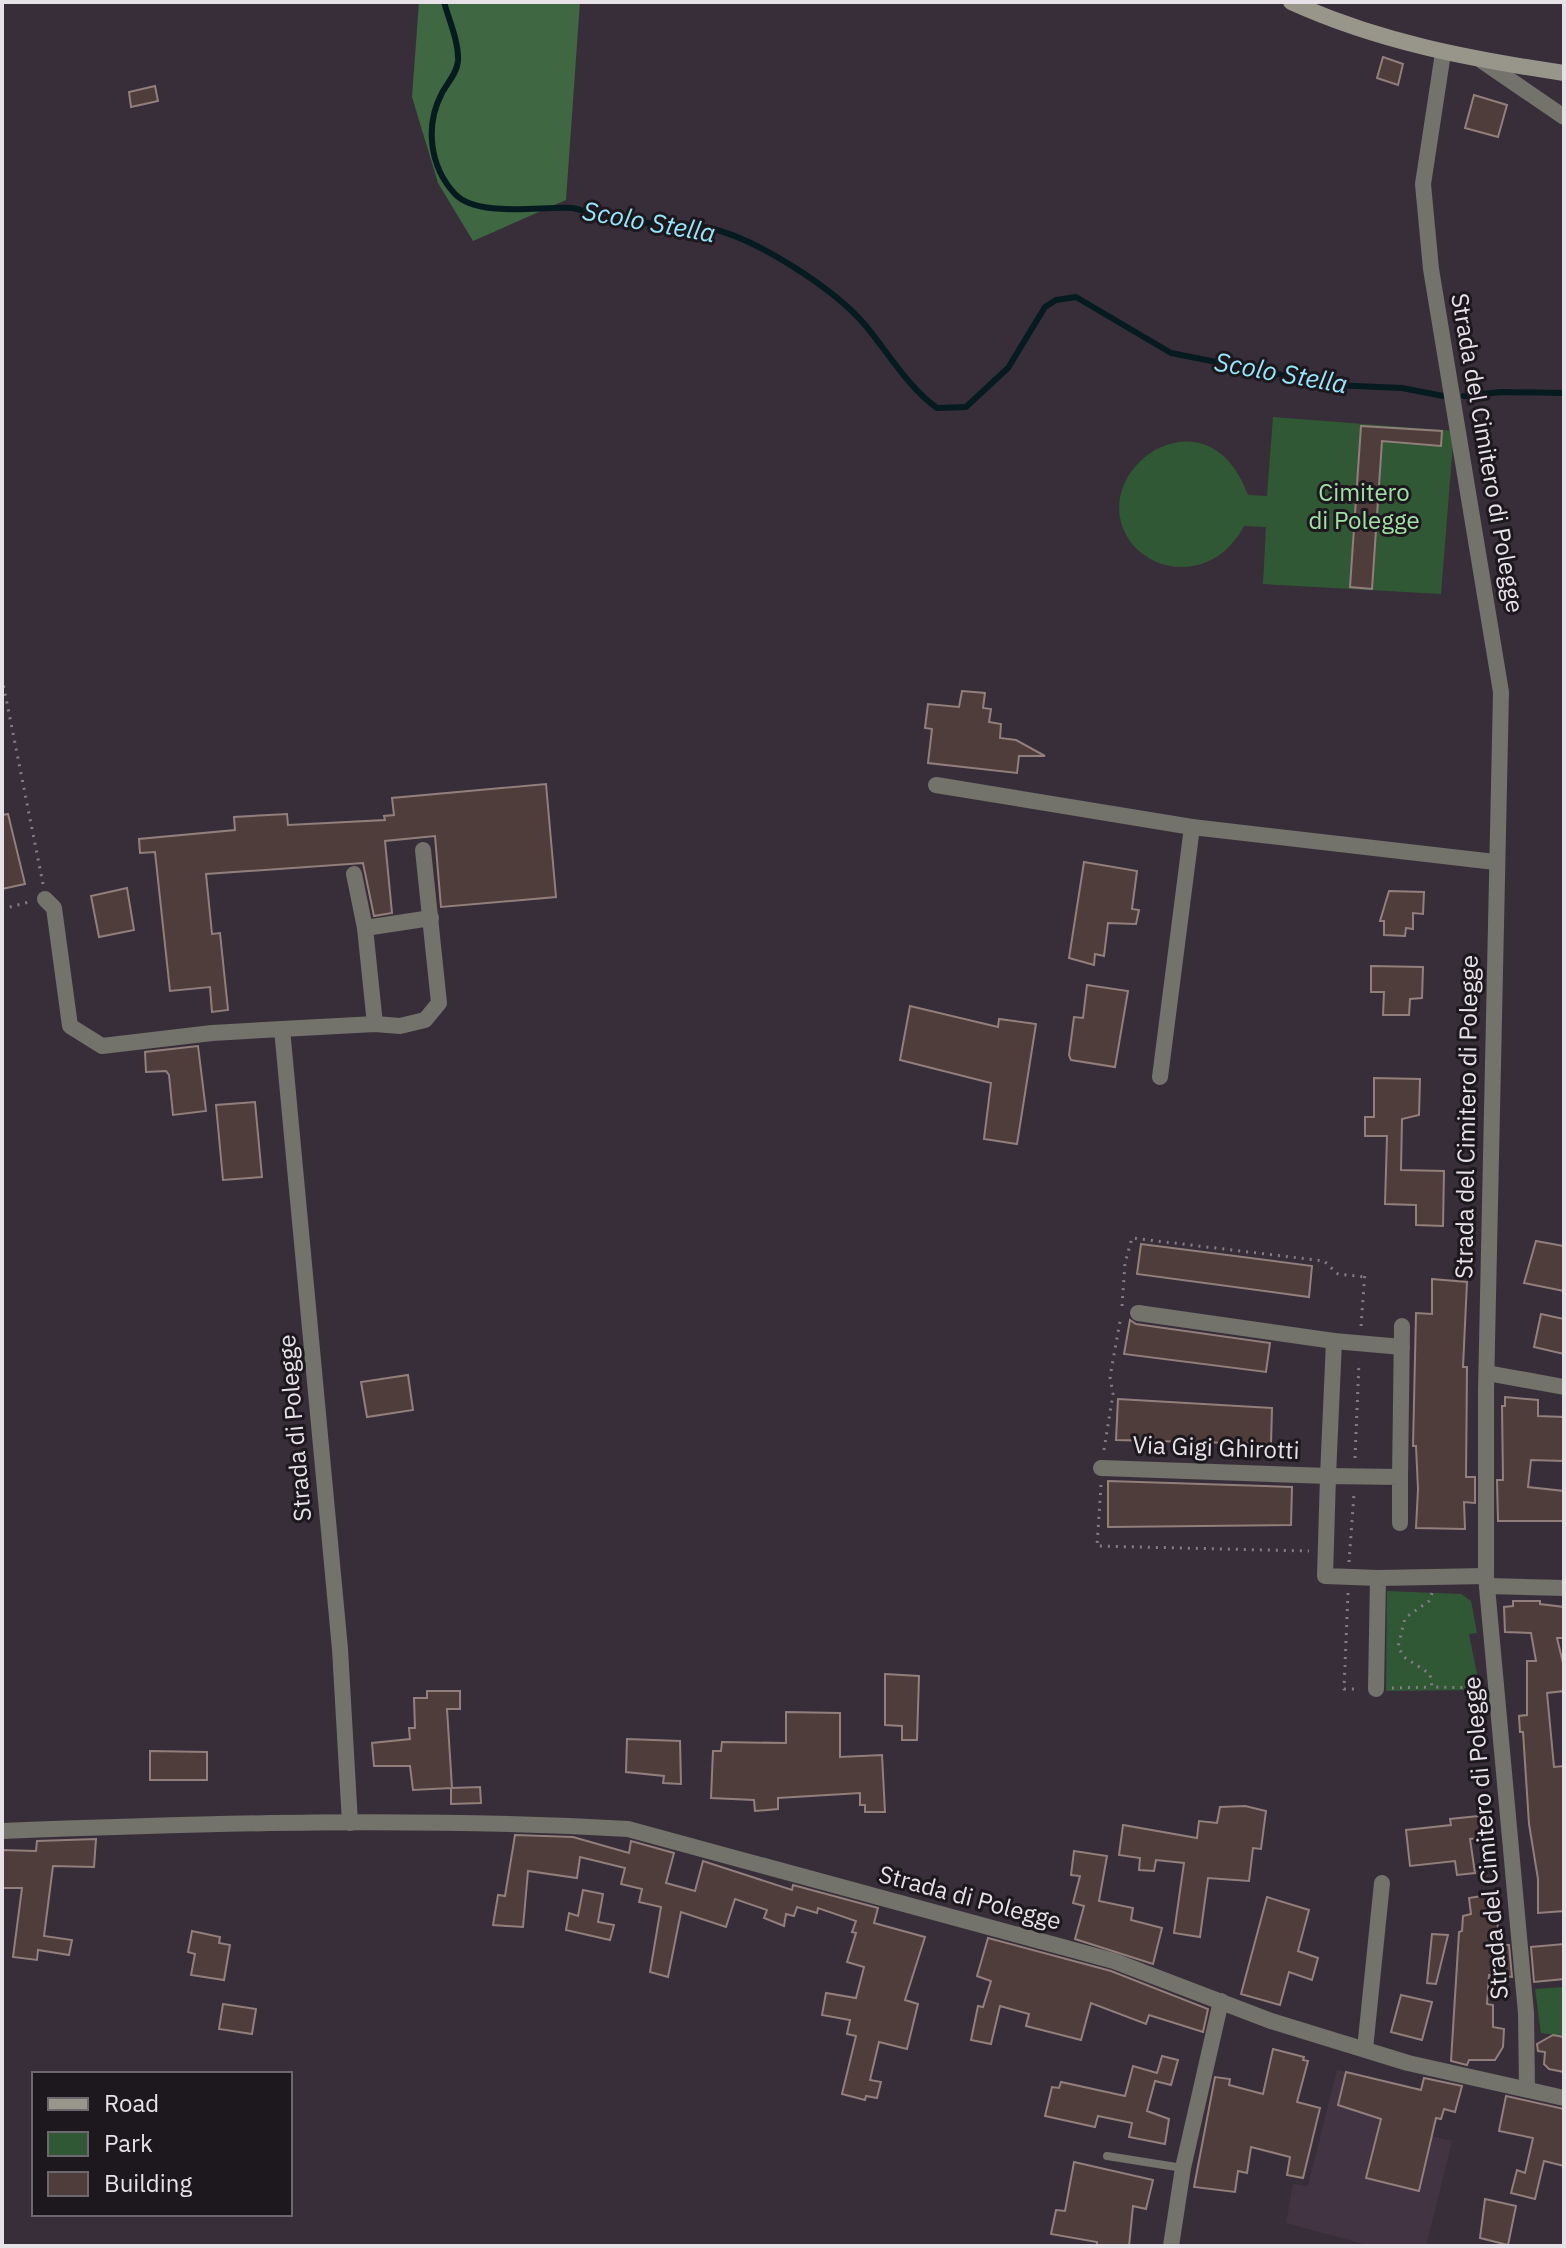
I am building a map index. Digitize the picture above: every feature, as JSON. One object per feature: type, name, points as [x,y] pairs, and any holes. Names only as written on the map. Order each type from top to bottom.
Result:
[{"type":"main road","points":[[1291,2],[1346,24],[1443,53],[1564,73]]},
{"type":"street","name":"Strada del Cimitero di Polegge","points":[[1443,53],[1423,184],[1431,269],[1501,692],[1495,862],[1486,1581],[1526,2013],[1527,2087]]},
{"type":"street","points":[[1482,61],[1564,117]]},
{"type":"street","points":[[936,785],[1192,827],[1495,862]]},
{"type":"street","points":[[1160,1077],[1192,827]]},
{"type":"street","points":[[45,899],[54,908],[70,1026],[102,1046],[212,1033],[375,1024],[400,1026],[425,1020],[439,1003],[423,850]]},
{"type":"street","points":[[354,874],[365,928],[375,1024]]},
{"type":"street","points":[[365,928],[431,918]]},
{"type":"street","name":"Strada di Polegge","points":[[282,1029],[340,1649],[350,1823]]},
{"type":"street","points":[[1129,1312],[1334,1341],[1402,1347]]},
{"type":"street","points":[[1400,1523],[1402,1326]]},
{"type":"street","name":"Via Gigi Ghirotti","points":[[1326,1551],[1334,1341]]},
{"type":"street","points":[[1487,1373],[1564,1387]]},
{"type":"street","name":"Via Gigi Ghirotti","points":[[1101,1468],[1400,1477]]},
{"type":"street","points":[[1326,1551],[1325,1576],[1433,1577],[1564,1588]]},
{"type":"street","points":[[1376,1689],[1378,1578]]},
{"type":"street","name":"Strada di Polegge","points":[[2,1831],[229,1823],[628,1829],[1114,1961],[1271,2021],[1408,2063],[1527,2087],[1564,2098]]},
{"type":"street","points":[[1365,2049],[1382,1883]]},
{"type":"street","points":[[1171,2246],[1183,2168],[1221,2001]]},
{"type":"lane","points":[[1107,2156],[1183,2168]]},
{"type":"path","points":[[2,678],[45,899],[2,909]]},
{"type":"path","points":[[1326,1551],[1097,1546],[1101,1468],[1129,1312],[1125,1263],[1132,1238],[1324,1261],[1338,1274],[1365,1277]]},
{"type":"path","points":[[1432,1687],[1430,1674],[1404,1657],[1398,1647],[1405,1618],[1429,1601],[1433,1577]]},
{"type":"path","points":[[1376,1689],[1498,1688]]},
{"type":"shaded area","points":[[1337,2070],[1409,2087],[1402,2129],[1452,2141],[1426,2246],[1371,2246],[1286,2223],[1293,2184],[1308,2186]]},
{"type":"green space","points":[[419,2],[580,2],[566,200],[473,241],[438,183],[412,97]]},
{"type":"green space","name":"Cimitero di Polegge","points":[[1273,417],[1454,431],[1441,594],[1263,584],[1266,527],[1244,526],[1226,550],[1192,566],[1161,564],[1133,545],[1120,518],[1121,492],[1134,469],[1154,451],[1178,442],[1204,445],[1229,461],[1248,495],[1267,496]]},
{"type":"green space","points":[[1387,1591],[1461,1594],[1471,1601],[1477,1633],[1469,1634],[1477,1674],[1475,1690],[1386,1691]]},
{"type":"green space","points":[[1564,1987],[1563,2036],[1541,2033],[1535,1989]]},
{"type":"building","points":[[1383,57],[1403,64],[1398,85],[1377,78]]},
{"type":"building","points":[[155,86],[158,101],[131,107],[129,92]]},
{"type":"building","points":[[1474,95],[1507,105],[1498,137],[1465,128]]},
{"type":"building","points":[[1361,426],[1442,431],[1441,446],[1382,441],[1372,589],[1350,587]]},
{"type":"building","points":[[962,691],[985,693],[983,708],[991,709],[989,722],[1001,724],[1000,738],[1016,740],[1045,756],[1019,756],[1017,773],[928,763],[932,729],[925,728],[928,704],[959,707]]},
{"type":"building","points":[[546,784],[556,897],[441,907],[435,836],[385,841],[392,913],[374,916],[363,863],[206,874],[212,934],[220,933],[228,1010],[212,1012],[210,987],[170,991],[155,852],[140,853],[139,839],[235,830],[234,817],[287,814],[288,825],[385,820],[384,816],[394,815],[392,798]]},
{"type":"building","points":[[8,814],[25,884],[2,889],[2,815]]},
{"type":"building","points":[[1084,862],[1137,871],[1132,909],[1139,910],[1136,924],[1108,923],[1104,956],[1095,954],[1094,965],[1069,958]]},
{"type":"building","points":[[127,888],[134,930],[99,937],[91,896]]},
{"type":"building","points":[[1389,891],[1424,892],[1423,914],[1413,913],[1413,929],[1406,928],[1405,936],[1384,935],[1384,921],[1380,921]]},
{"type":"building","points":[[1371,966],[1423,967],[1422,998],[1410,999],[1409,1015],[1383,1015],[1384,992],[1371,992]]},
{"type":"building","points":[[1087,985],[1128,991],[1115,1067],[1071,1060],[1069,1055],[1074,1017],[1083,1018]]},
{"type":"building","points":[[910,1006],[998,1027],[999,1019],[1036,1024],[1017,1144],[984,1139],[991,1083],[900,1060]]},
{"type":"building","points":[[198,1046],[206,1111],[173,1115],[169,1075],[166,1071],[146,1072],[145,1052]]},
{"type":"building","points":[[1374,1078],[1420,1079],[1419,1115],[1402,1119],[1401,1170],[1444,1171],[1443,1226],[1416,1225],[1416,1205],[1385,1204],[1387,1136],[1365,1136],[1365,1117],[1374,1117]]},
{"type":"building","points":[[255,1102],[262,1177],[223,1180],[216,1105]]},
{"type":"building","points":[[1536,1241],[1564,1246],[1564,1291],[1524,1283]]},
{"type":"building","points":[[1141,1244],[1312,1266],[1309,1297],[1137,1274]]},
{"type":"building","points":[[1432,1279],[1467,1282],[1463,1367],[1467,1367],[1466,1477],[1475,1477],[1475,1503],[1464,1502],[1465,1529],[1416,1528],[1418,1489],[1416,1446],[1413,1446],[1416,1313],[1432,1314]]},
{"type":"building","points":[[1541,1314],[1564,1319],[1564,1354],[1534,1347]]},
{"type":"building","points":[[1130,1320],[1136,1324],[1270,1343],[1266,1372],[1124,1354]]},
{"type":"building","points":[[408,1375],[413,1410],[367,1417],[361,1382]]},
{"type":"building","points":[[1505,1397],[1538,1400],[1538,1416],[1564,1417],[1564,1461],[1531,1460],[1528,1487],[1564,1491],[1564,1521],[1498,1521],[1497,1480],[1503,1480],[1502,1406],[1505,1406]]},
{"type":"building","points":[[1118,1399],[1272,1408],[1271,1444],[1116,1440]]},
{"type":"building","points":[[1108,1481],[1292,1487],[1291,1525],[1108,1527]]},
{"type":"building","points":[[1513,1601],[1540,1601],[1540,1604],[1564,1607],[1564,1638],[1557,1638],[1564,1667],[1564,1691],[1547,1693],[1554,1767],[1564,1766],[1564,1911],[1538,1913],[1538,1879],[1529,1824],[1523,1732],[1520,1732],[1519,1716],[1527,1715],[1527,1661],[1536,1661],[1531,1633],[1505,1632],[1504,1607],[1513,1606]]},
{"type":"building","points":[[885,1674],[919,1676],[917,1740],[902,1740],[902,1726],[885,1725]]},
{"type":"building","points":[[427,1691],[460,1691],[460,1709],[447,1709],[452,1788],[480,1787],[481,1803],[451,1804],[451,1788],[413,1790],[410,1766],[374,1766],[372,1743],[410,1739],[409,1728],[415,1728],[414,1698],[427,1698]]},
{"type":"building","points":[[786,1712],[840,1713],[840,1757],[882,1755],[885,1812],[865,1812],[865,1805],[860,1805],[860,1793],[778,1798],[778,1809],[755,1811],[754,1800],[711,1798],[713,1751],[721,1751],[722,1742],[786,1743]]},
{"type":"building","points":[[627,1739],[680,1741],[681,1784],[663,1783],[664,1776],[626,1772]]},
{"type":"building","points":[[150,1751],[207,1752],[207,1780],[150,1780]]},
{"type":"building","points":[[1245,1806],[1266,1811],[1261,1849],[1253,1848],[1249,1881],[1208,1878],[1200,1937],[1174,1933],[1184,1863],[1156,1860],[1154,1871],[1139,1870],[1140,1858],[1119,1855],[1123,1825],[1197,1838],[1199,1821],[1217,1823],[1220,1807]]},
{"type":"building","points":[[1488,1815],[1491,1837],[1470,1839],[1475,1873],[1457,1875],[1455,1861],[1410,1866],[1406,1830],[1451,1825],[1450,1819]]},
{"type":"building","points":[[515,1835],[573,1837],[629,1853],[631,1841],[674,1853],[666,1883],[695,1891],[703,1861],[792,1890],[793,1885],[878,1908],[874,1923],[925,1937],[905,2000],[918,2004],[907,2049],[879,2042],[870,2080],[881,2082],[877,2098],[866,2096],[865,2100],[842,2094],[856,2036],[847,2034],[850,2020],[822,2015],[826,1993],[856,1998],[864,1967],[847,1962],[856,1933],[852,1932],[856,1921],[818,1908],[817,1913],[797,1907],[794,1916],[786,1914],[784,1926],[764,1918],[767,1910],[735,1899],[726,1927],[681,1912],[668,1977],[650,1972],[661,1907],[639,1902],[642,1889],[621,1884],[625,1868],[580,1857],[577,1878],[528,1871],[523,1927],[493,1925],[498,1895],[505,1896]]},
{"type":"building","points":[[96,1839],[94,1867],[53,1866],[44,1936],[72,1940],[69,1955],[38,1950],[37,1960],[13,1957],[22,1888],[2,1888],[2,1850],[36,1851],[37,1841]]},
{"type":"building","points":[[1074,1851],[1107,1856],[1099,1901],[1133,1908],[1131,1920],[1162,1928],[1153,1964],[1075,1939],[1084,1906],[1073,1903],[1080,1876],[1071,1875]]},
{"type":"building","points":[[583,1890],[603,1894],[598,1922],[614,1925],[610,1940],[566,1930],[569,1913],[578,1916]]},
{"type":"building","points":[[1494,1894],[1500,1945],[1509,1945],[1512,1977],[1489,1975],[1487,2004],[1493,2005],[1493,2027],[1504,2029],[1503,2047],[1495,2060],[1469,2060],[1467,2065],[1451,2061],[1459,1932],[1462,1931],[1463,1916],[1471,1914],[1469,1898]]},
{"type":"building","points":[[1267,1897],[1309,1910],[1298,1951],[1318,1958],[1312,1980],[1289,1972],[1280,2005],[1241,1994]]},
{"type":"building","points":[[192,1931],[220,1937],[219,1943],[230,1945],[224,1980],[191,1975],[195,1954],[188,1952]]},
{"type":"building","points":[[1432,1934],[1448,1935],[1436,1984],[1427,1983]]},
{"type":"building","points":[[988,1938],[1111,1971],[1208,2009],[1203,2032],[1149,2015],[1146,2024],[1091,2003],[1081,2040],[1026,2026],[1029,2014],[1000,2006],[991,2044],[971,2040],[978,2006],[983,2007],[991,1981],[977,1976]]},
{"type":"building","points":[[1564,1944],[1564,1979],[1534,1982],[1531,1947]]},
{"type":"building","points":[[1401,1995],[1432,2002],[1422,2040],[1391,2032]]},
{"type":"building","points":[[223,2004],[256,2009],[252,2034],[219,2029]]},
{"type":"building","points":[[1553,2035],[1564,2037],[1564,2072],[1549,2069],[1544,2064],[1545,2052],[1538,2051],[1537,2044]]},
{"type":"building","points":[[1273,2049],[1304,2057],[1303,2060],[1308,2061],[1297,2102],[1320,2108],[1303,2178],[1287,2175],[1290,2157],[1251,2147],[1247,2173],[1238,2171],[1235,2192],[1194,2187],[1215,2077],[1230,2079],[1229,2085],[1263,2094]]},
{"type":"building","points":[[1162,2056],[1178,2060],[1171,2085],[1155,2081],[1147,2111],[1169,2119],[1165,2144],[1129,2137],[1132,2123],[1098,2116],[1095,2127],[1045,2116],[1052,2087],[1059,2088],[1061,2082],[1125,2096],[1133,2066],[1157,2073]]},
{"type":"building","points":[[1346,2072],[1421,2090],[1424,2078],[1462,2086],[1455,2112],[1444,2109],[1441,2119],[1436,2118],[1419,2191],[1366,2178],[1381,2119],[1338,2105]]},
{"type":"building","points":[[1506,2096],[1564,2109],[1564,2166],[1544,2161],[1535,2199],[1511,2193],[1517,2170],[1525,2173],[1533,2138],[1499,2131]]},
{"type":"building","points":[[1074,2162],[1153,2180],[1146,2209],[1133,2206],[1129,2246],[1097,2246],[1097,2242],[1051,2234],[1056,2210],[1065,2211]]},
{"type":"building","points":[[1485,2199],[1516,2206],[1508,2245],[1480,2238]]},
{"type":"waterway","name":"Scolo Stella","points":[[444,2],[458,61],[437,105],[432,145],[440,171],[455,194],[479,206],[572,208],[612,221],[709,228],[749,242],[794,267],[835,296],[866,326],[908,380],[937,408],[966,407],[1008,368],[1045,307],[1056,300],[1076,297],[1171,353],[1333,385],[1402,388],[1443,396]]},
{"type":"waterway","name":"Scolo Stella","points":[[1464,396],[1501,392],[1564,393]]}]
